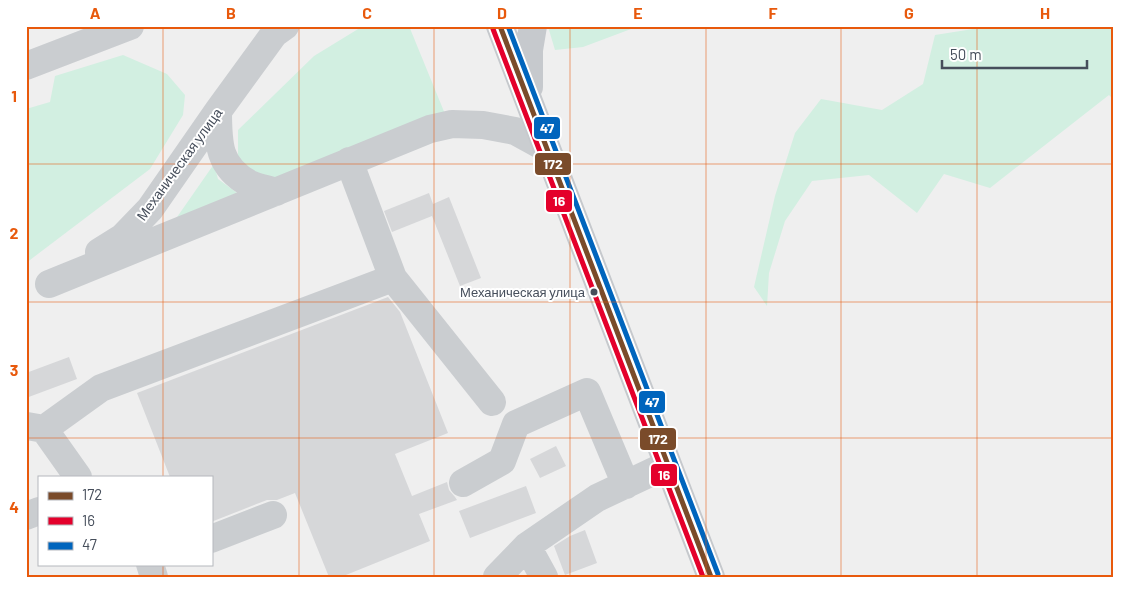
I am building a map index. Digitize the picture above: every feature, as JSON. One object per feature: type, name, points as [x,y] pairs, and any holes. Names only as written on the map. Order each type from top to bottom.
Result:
[{"type":"main road","points":[[500,26],[711,577]]},
{"type":"main road","points":[[529,104],[529,50],[532,26]]},
{"type":"street","points":[[26,66],[130,26]]},
{"type":"street","name":"Механическая улица","points":[[38,288],[123,237],[135,226],[150,209],[218,111],[271,29]]},
{"type":"street","points":[[218,111],[220,153],[231,171],[251,185],[276,192]]},
{"type":"street","points":[[38,288],[430,129],[452,124],[483,125],[515,131],[546,148]]},
{"type":"street","points":[[349,161],[393,278],[492,402]]},
{"type":"street","points":[[77,476],[35,427],[101,388],[393,278]]},
{"type":"street","points":[[463,483],[502,461],[516,424],[587,392],[626,485]]},
{"type":"street","points":[[497,577],[527,546],[597,498],[667,465]]},
{"type":"street","points":[[26,516],[38,511]]},
{"type":"street","points":[[212,539],[273,515]]},
{"type":"street","points":[[527,546],[544,577]]},
{"type":"green space","points":[[363,26],[409,26],[445,114],[287,178],[261,176],[243,170],[238,158],[238,130],[314,56]]},
{"type":"green space","points":[[550,26],[639,26],[583,47],[555,50],[549,30]]},
{"type":"green space","points":[[992,26],[1114,26],[1114,100],[1109,95],[990,188],[944,174],[917,213],[869,175],[812,181],[785,221],[769,273],[767,306],[754,287],[775,196],[795,133],[821,99],[882,110],[923,84],[935,35]]},
{"type":"green space","points":[[123,55],[167,74],[185,95],[183,115],[150,169],[26,263],[26,109],[50,102],[55,76]]},
{"type":"green space","points":[[214,164],[218,179],[240,195],[175,220]]},
{"type":"building","points":[[429,193],[433,204],[449,197],[481,278],[460,286],[432,216],[392,232],[384,211]]},
{"type":"building","points":[[388,297],[400,312],[448,433],[395,454],[412,496],[447,482],[449,490],[457,500],[419,514],[430,541],[341,577],[329,577],[295,493],[277,500],[267,500],[212,522],[212,476],[170,476],[137,393]]},
{"type":"building","points":[[69,357],[77,379],[26,398],[26,373]]},
{"type":"building","points":[[556,446],[566,466],[540,478],[530,459]]},
{"type":"building","points":[[526,486],[536,513],[470,538],[459,511]]},
{"type":"building","points":[[585,530],[597,563],[565,575],[554,546],[570,536]]},
{"type":"transit line","name":"172","points":[[500,26],[711,577]]},
{"type":"transit line","name":"47","points":[[508,26],[718,574]]},
{"type":"transit line","name":"16","points":[[493,29],[703,577]]},
{"type":"place","name":"Механическая улица","points":[[594,292]]}]
